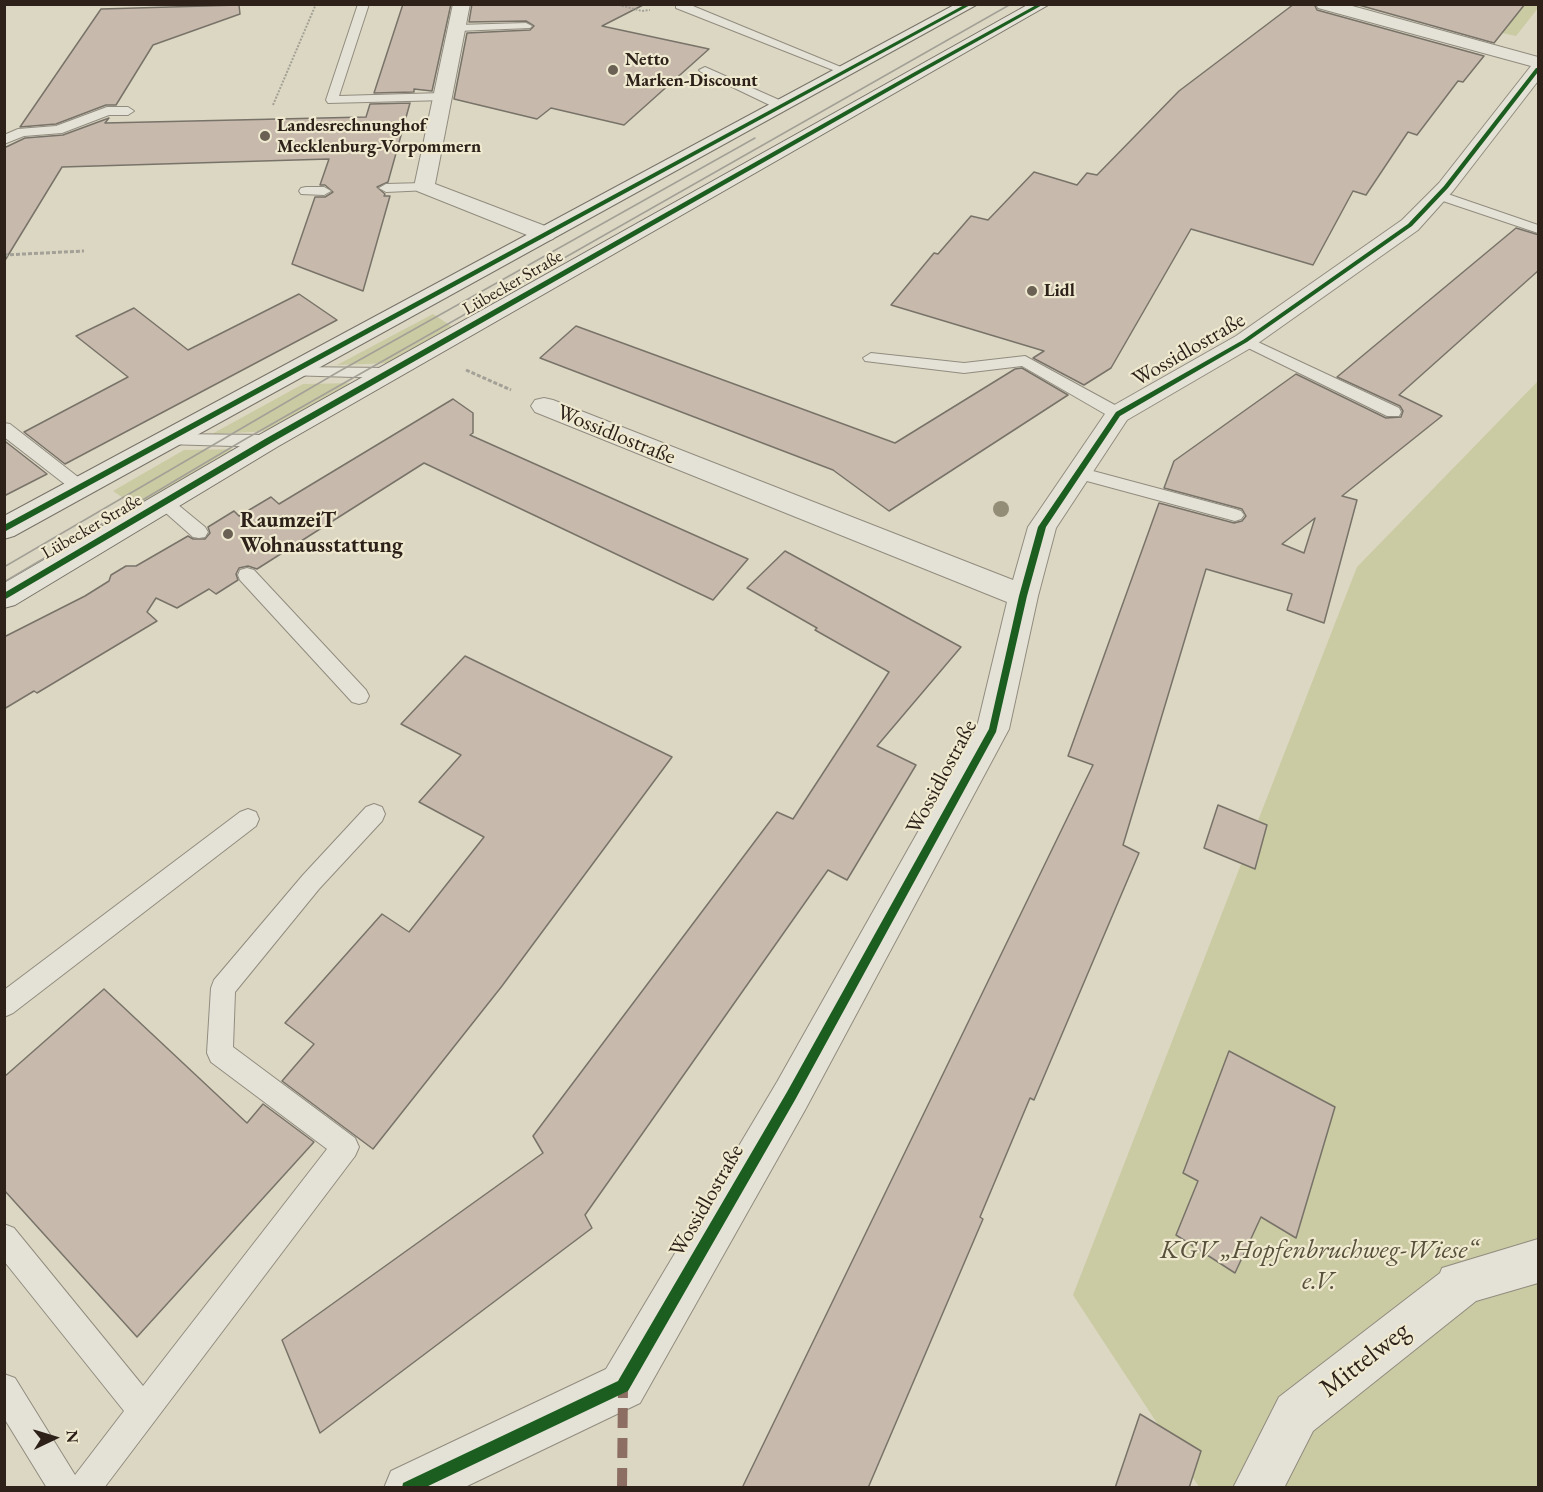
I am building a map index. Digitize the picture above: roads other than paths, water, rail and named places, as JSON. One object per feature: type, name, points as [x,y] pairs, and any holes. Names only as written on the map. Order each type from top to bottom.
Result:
[{"type":"street","points":[[462,4],[424,187],[545,234]]},
{"type":"street","name":"Lübecker Straße","points":[[4,529],[970,4]]},
{"type":"street","name":"Lübecker Straße","points":[[4,597],[268,441],[1042,4]]},
{"type":"street","points":[[1324,4],[1539,62]]},
{"type":"street","name":"Wossidlostraße","points":[[408,1488],[623,1386],[790,1096],[993,729],[1023,596],[1042,527],[1118,414],[1245,341],[1410,225],[1439,195],[1539,69]]},
{"type":"street","name":"Wossidlostraße","points":[[544,406],[1023,596]]},
{"type":"street","name":"Mittelweg","points":[[1257,1488],[1296,1414],[1460,1286],[1458,1284],[1539,1261]]},
{"type":"lane","points":[[364,4],[332,100],[443,97]]},
{"type":"lane","points":[[683,4],[680,6],[847,72]]},
{"type":"lane","points":[[457,28],[526,26]]},
{"type":"lane","points":[[705,70],[782,106]]},
{"type":"lane","points":[[4,140],[22,132],[58,130],[107,111],[128,111]]},
{"type":"lane","points":[[386,189],[424,187]]},
{"type":"lane","points":[[306,191],[324,191]]},
{"type":"lane","points":[[1439,195],[1539,229]]},
{"type":"lane","points":[[1245,341],[1393,412]]},
{"type":"lane","points":[[871,358],[964,368],[1025,362],[1118,414]]},
{"type":"lane","points":[[292,372],[388,373]]},
{"type":"lane","points":[[5,418],[81,488]]},
{"type":"lane","points":[[170,440],[268,441]]},
{"type":"lane","points":[[1078,473],[1235,515]]},
{"type":"lane","points":[[165,503],[199,532]]},
{"type":"lane","points":[[247,574],[359,696]]},
{"type":"lane","points":[[84,1488],[346,1146],[220,1053],[222,988],[311,882],[374,814]]},
{"type":"lane","points":[[4,1005],[248,819]]},
{"type":"lane","points":[[4,1238],[144,1411]]},
{"type":"lane","points":[[4,1389],[64,1488]]},
{"type":"tram line","points":[[4,582],[242,441],[1011,4]]},
{"type":"tram line","points":[[4,567],[338,372],[755,138]]},
{"type":"place","name":"Netto Marken-Discount","points":[[613,70]]},
{"type":"place","name":"Landesrechnunghof Mecklenburg-Vorpommern","points":[[265,136]]},
{"type":"place","name":"Lidl","points":[[1032,291]]},
{"type":"place","name":"RaumzeiT Wohnausstattung","points":[[228,534]]},
{"type":"park label","name":"KGV „Hopfenbruchweg-Wiese“ e.V.","points":[[1319,1266]]}]
